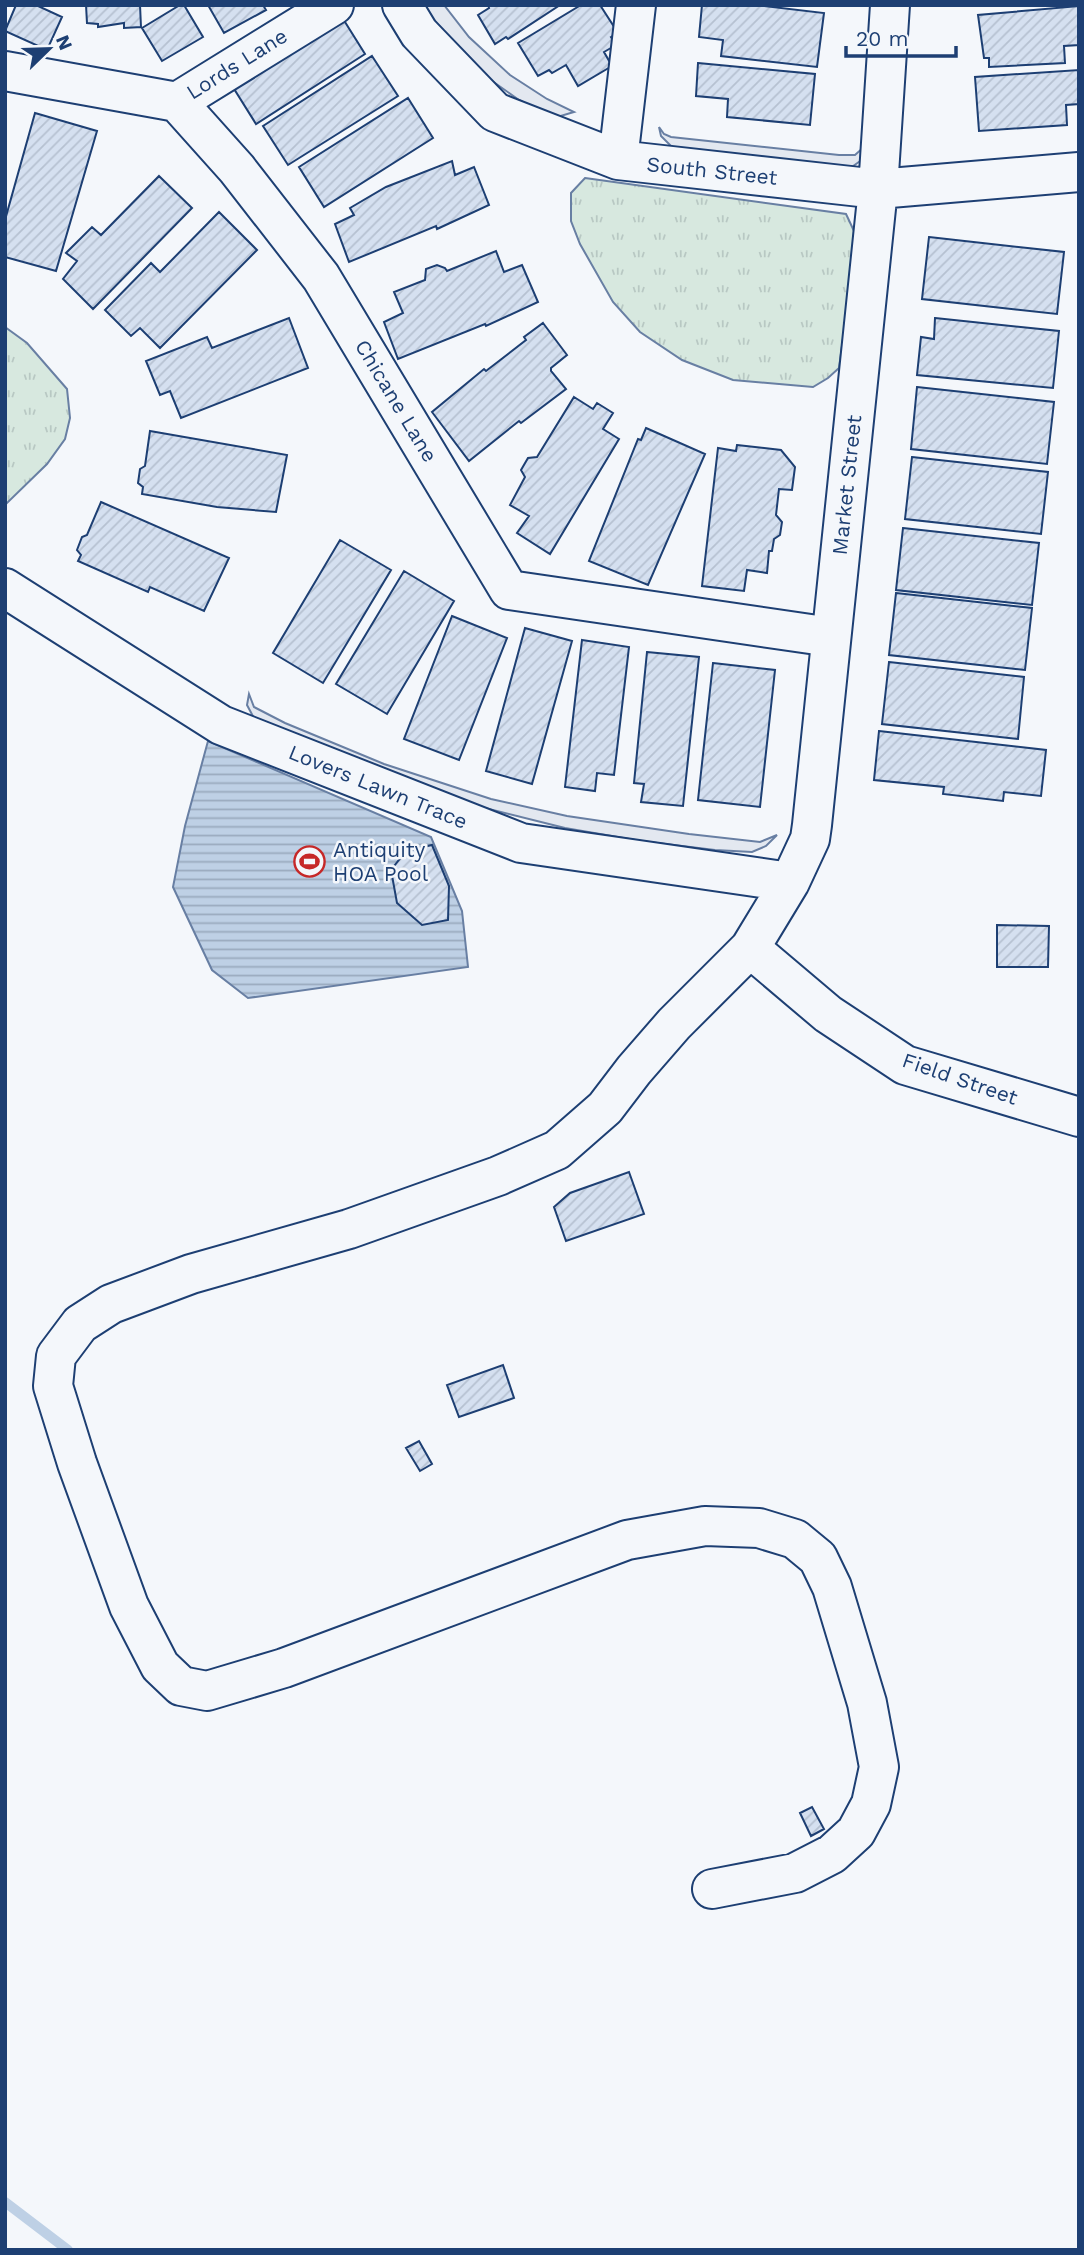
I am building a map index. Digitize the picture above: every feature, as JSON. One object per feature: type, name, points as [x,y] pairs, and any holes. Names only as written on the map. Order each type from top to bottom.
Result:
[{"type":"street","name":"Lords Lane","points":[[177,102],[334,5]]},
{"type":"street","name":"South Street","points":[[402,5],[418,33],[495,112],[618,160],[878,189],[1079,172]]},
{"type":"street","points":[[618,160],[636,5]]},
{"type":"street","name":"Market Street","points":[[712,1889],[795,1873],[832,1854],[856,1832],[871,1804],[880,1767],[867,1703],[832,1587],[818,1558],[795,1539],[759,1528],[705,1526],[627,1540],[284,1668],[207,1691],[181,1686],[160,1666],[130,1606],[77,1463],[53,1386],[56,1356],[80,1324],[111,1304],[191,1274],[349,1228],[498,1176],[557,1150],[605,1108],[674,1024],[750,948],[790,883],[810,839],[812,825],[878,189],[890,5]]},
{"type":"street","points":[[5,71],[177,102]]},
{"type":"street","name":"Chicane Lane","points":[[177,102],[237,169],[321,277],[509,590],[831,637]]},
{"type":"street","name":"Lovers Lawn Trace","points":[[5,588],[222,725],[522,844],[790,883]]},
{"type":"street","name":"Field Street","points":[[750,948],[828,1014],[905,1065],[1079,1117]]},
{"type":"green space","points":[[585,178],[846,214],[854,231],[850,288],[839,368],[813,387],[733,380],[682,360],[640,332],[613,302],[580,244],[571,221],[571,193]]},
{"type":"green space","points":[[5,327],[27,343],[67,389],[70,418],[65,439],[47,464],[5,505]]},
{"type":"shaded area","points":[[425,5],[444,5],[469,37],[510,75],[547,99],[574,112],[554,118],[519,100],[488,78],[433,19]]},
{"type":"shaded area","points":[[659,127],[664,134],[671,137],[839,155],[855,155],[865,146],[863,159],[849,169],[684,153],[661,136]]},
{"type":"shaded area","points":[[249,694],[254,707],[285,723],[384,764],[491,799],[567,816],[689,834],[760,842],[777,835],[766,846],[752,852],[641,841],[565,828],[417,791],[256,722],[247,705]]},
{"type":"water","name":"Antiquity HOA Pool","points":[[208,741],[431,837],[462,911],[468,967],[248,998],[212,970],[173,887],[185,826]]},
{"type":"building","points":[[16,5],[36,5],[62,17],[47,50],[5,31]]},
{"type":"building","points":[[86,5],[140,5],[141,27],[124,28],[124,23],[98,27],[98,24],[87,23]]},
{"type":"building","points":[[184,5],[203,37],[162,61],[142,28]]},
{"type":"building","points":[[208,5],[263,5],[266,10],[224,33]]},
{"type":"building","points":[[488,5],[560,5],[508,39],[506,37],[495,44],[478,15],[489,8]]},
{"type":"building","points":[[581,5],[600,5],[618,33],[611,37],[616,45],[604,52],[612,66],[578,86],[566,65],[552,73],[549,70],[538,76],[518,43]]},
{"type":"building","points":[[702,5],[756,5],[824,13],[817,67],[721,56],[723,40],[699,37]]},
{"type":"building","points":[[1079,6],[1079,45],[1064,46],[1065,63],[989,67],[989,58],[984,58],[978,15]]},
{"type":"building","points":[[340,14],[365,54],[256,124],[231,84]]},
{"type":"building","points":[[372,56],[398,96],[288,165],[263,126]]},
{"type":"building","points":[[698,63],[815,74],[810,125],[727,117],[728,99],[696,96]]},
{"type":"building","points":[[1079,70],[1079,104],[1066,105],[1067,125],[979,131],[975,77]]},
{"type":"building","points":[[408,98],[433,138],[324,207],[299,167]]},
{"type":"building","points":[[35,113],[97,131],[56,271],[5,257],[5,220]]},
{"type":"building","points":[[452,161],[455,175],[474,167],[489,205],[437,229],[436,226],[349,262],[335,224],[354,215],[350,208],[386,187]]},
{"type":"building","points":[[159,176],[192,208],[93,309],[63,279],[77,261],[66,253],[92,227],[101,235]]},
{"type":"building","points":[[219,212],[257,250],[160,348],[140,328],[131,336],[105,310],[151,263],[160,272]]},
{"type":"building","points":[[929,237],[1064,252],[1057,314],[922,299]]},
{"type":"building","points":[[496,251],[504,272],[522,265],[538,302],[486,326],[485,324],[398,359],[384,322],[403,313],[394,292],[425,280],[426,269],[437,265],[447,271]]},
{"type":"building","points":[[289,318],[308,368],[181,418],[170,391],[160,395],[146,361],[207,337],[212,348]]},
{"type":"building","points":[[935,318],[1059,331],[1053,388],[917,375],[921,337],[934,339]]},
{"type":"building","points":[[543,323],[567,355],[551,368],[566,389],[521,423],[519,421],[469,461],[432,412],[484,369],[486,371],[526,340],[524,337]]},
{"type":"building","points":[[917,387],[1054,402],[1047,464],[911,449]]},
{"type":"building","points":[[574,397],[593,409],[597,403],[613,413],[603,429],[619,439],[550,554],[517,533],[529,516],[510,505],[525,477],[521,470],[528,458],[537,457]]},
{"type":"building","points":[[646,428],[705,454],[648,585],[589,561],[638,439],[641,440]]},
{"type":"building","points":[[150,431],[287,455],[276,512],[217,507],[142,494],[143,487],[138,483],[140,469],[145,466]]},
{"type":"building","points":[[737,445],[781,450],[795,467],[792,490],[779,489],[776,515],[782,522],[780,535],[774,539],[772,551],[769,551],[767,573],[747,570],[744,591],[702,586],[718,448],[736,451]]},
{"type":"building","points":[[912,457],[1048,472],[1041,534],[905,519]]},
{"type":"building","points":[[101,502],[229,558],[204,611],[150,587],[148,592],[78,561],[81,555],[77,550],[82,537],[87,535]]},
{"type":"building","points":[[903,528],[1039,543],[1032,605],[896,590]]},
{"type":"building","points":[[340,540],[391,570],[323,683],[273,653]]},
{"type":"building","points":[[404,571],[454,601],[387,714],[336,684]]},
{"type":"building","points":[[896,593],[1032,608],[1025,670],[889,655]]},
{"type":"building","points":[[452,616],[507,638],[459,760],[404,739]]},
{"type":"building","points":[[525,628],[572,641],[532,784],[486,771]]},
{"type":"building","points":[[582,640],[629,647],[614,775],[597,773],[595,791],[565,787]]},
{"type":"building","points":[[647,652],[699,657],[683,806],[641,802],[644,784],[634,783]]},
{"type":"building","points":[[889,662],[1024,677],[1018,739],[882,724]]},
{"type":"building","points":[[713,663],[775,670],[760,807],[698,800]]},
{"type":"building","points":[[879,731],[1046,750],[1041,796],[1004,792],[1003,801],[943,794],[944,787],[874,780]]},
{"type":"building","points":[[432,845],[449,886],[448,920],[422,925],[397,903],[391,870],[406,851]]},
{"type":"building","points":[[997,925],[1049,926],[1048,967],[997,967]]},
{"type":"building","points":[[629,1172],[644,1214],[566,1241],[554,1207],[570,1193]]},
{"type":"building","points":[[503,1365],[514,1398],[459,1417],[447,1385]]},
{"type":"building","points":[[419,1441],[432,1464],[420,1471],[406,1448]]},
{"type":"building","points":[[812,1807],[824,1829],[811,1836],[800,1813]]},
{"type":"waterway","points":[[5,2202],[68,2250]]},
{"type":"place","name":"Antiquity HOA Pool","points":[[310,862]]}]
